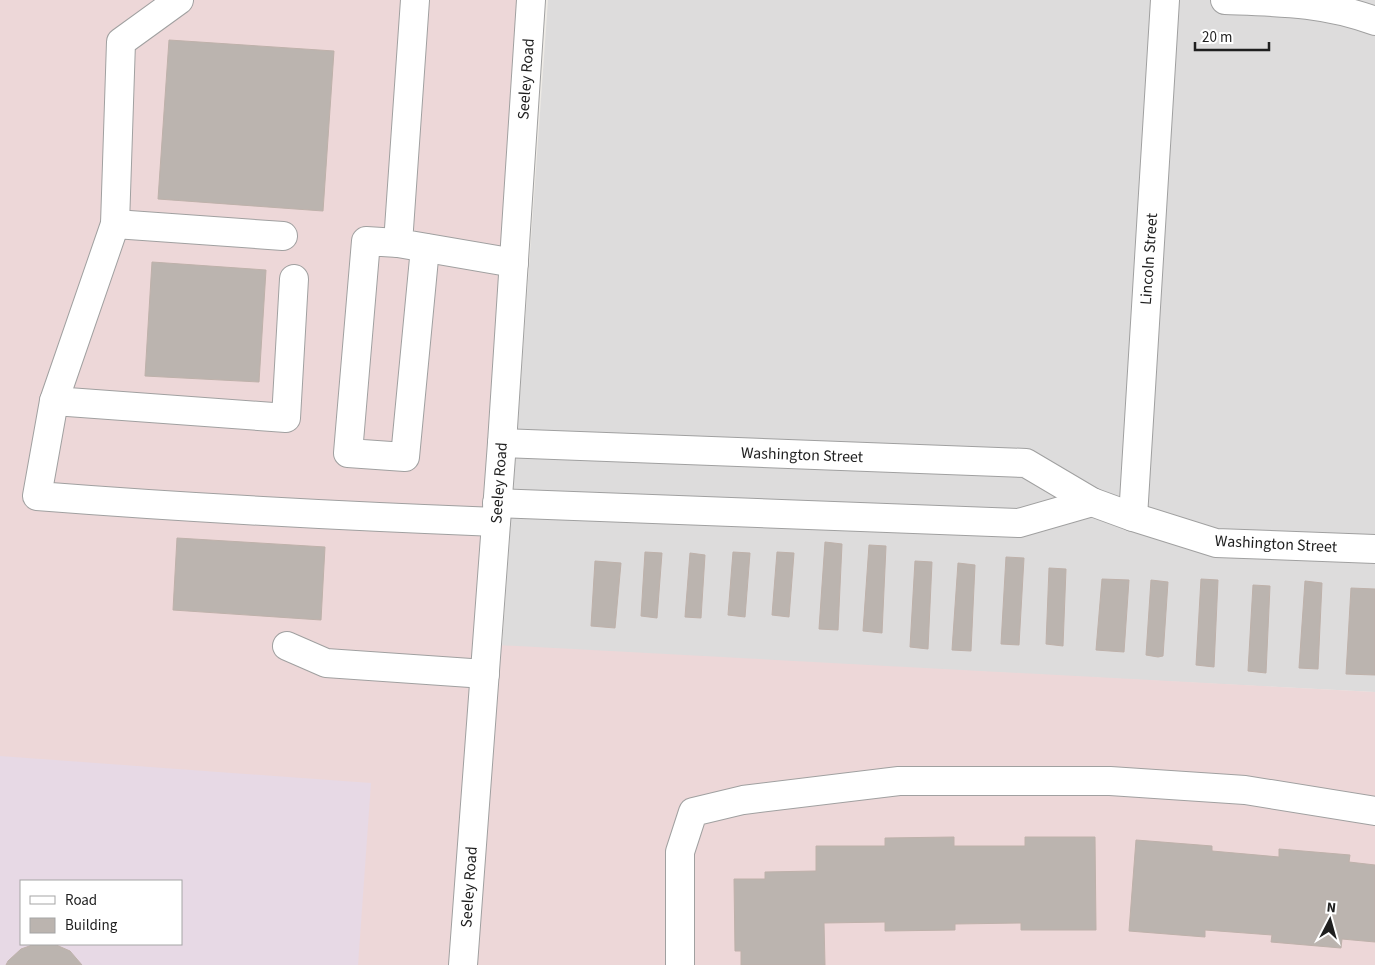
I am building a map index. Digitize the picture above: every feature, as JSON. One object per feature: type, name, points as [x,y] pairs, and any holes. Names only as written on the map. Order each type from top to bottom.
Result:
[{"type":"street","points":[[179,0],[121,42],[115,224],[54,401],[37,496],[265,512],[497,512],[1019,523],[1092,502]]},
{"type":"street","points":[[398,243],[415,0]]},
{"type":"street","name":"Seeley Road","points":[[463,965],[502,443],[531,0]]},
{"type":"street","name":"Lincoln Street","points":[[1133,517],[1165,0]]},
{"type":"street","points":[[1225,0],[1299,3],[1347,11],[1375,21]]},
{"type":"street","points":[[115,224],[283,236]]},
{"type":"street","points":[[425,248],[404,457],[348,453],[366,241],[398,243],[514,263]]},
{"type":"street","points":[[54,401],[286,418],[294,279]]},
{"type":"street","name":"Washington Street","points":[[502,443],[1026,463],[1092,502],[1216,543],[1375,549]]},
{"type":"street","points":[[287,646],[326,663],[485,674]]},
{"type":"street","points":[[680,965],[680,852],[693,812],[743,800],[899,781],[1110,781],[1245,790],[1375,811]]},
{"type":"shaded area","points":[[0,0],[521,0],[478,644],[1375,692],[1375,965],[0,965]]},
{"type":"shaded area","points":[[548,0],[1375,0],[1375,692],[502,647]]},
{"type":"shaded area","points":[[0,756],[371,783],[358,965],[0,965]]},
{"type":"building","points":[[169,40],[334,51],[323,211],[158,199]]},
{"type":"building","points":[[152,262],[266,270],[259,382],[145,376]]},
{"type":"building","points":[[177,538],[325,547],[321,620],[173,610]]},
{"type":"building","points":[[825,542],[842,544],[838,630],[819,629]]},
{"type":"building","points":[[869,545],[886,546],[882,633],[863,631]]},
{"type":"building","points":[[645,552],[662,553],[657,618],[641,616]]},
{"type":"building","points":[[733,552],[750,553],[745,617],[728,615]]},
{"type":"building","points":[[777,552],[794,553],[789,617],[772,615]]},
{"type":"building","points":[[690,553],[705,555],[701,618],[685,617]]},
{"type":"building","points":[[1006,557],[1024,558],[1019,645],[1001,644]]},
{"type":"building","points":[[595,561],[621,563],[615,628],[591,626]]},
{"type":"building","points":[[915,561],[932,562],[928,649],[910,647]]},
{"type":"building","points":[[958,563],[975,565],[971,651],[952,650]]},
{"type":"building","points":[[1049,568],[1066,569],[1063,646],[1046,644]]},
{"type":"building","points":[[1102,579],[1129,580],[1124,652],[1096,650]]},
{"type":"building","points":[[1201,579],[1218,580],[1214,667],[1196,665]]},
{"type":"building","points":[[1151,580],[1168,582],[1163,656],[1158,657],[1146,655]]},
{"type":"building","points":[[1305,581],[1322,583],[1318,669],[1299,668]]},
{"type":"building","points":[[1253,585],[1270,586],[1266,673],[1248,671]]},
{"type":"building","points":[[1351,588],[1375,589],[1375,675],[1346,674]]},
{"type":"building","points":[[954,837],[954,846],[1025,846],[1025,837],[1095,837],[1096,930],[1021,930],[1021,923],[955,924],[955,930],[885,931],[885,922],[824,923],[825,965],[741,965],[741,951],[735,951],[734,879],[765,879],[765,872],[816,871],[816,846],[885,846],[885,838]]},
{"type":"building","points":[[1136,840],[1212,846],[1212,851],[1279,857],[1279,849],[1350,855],[1349,862],[1375,865],[1375,942],[1342,939],[1341,948],[1271,942],[1272,935],[1205,930],[1205,937],[1129,931]]},
{"type":"building","points":[[32,945],[56,945],[70,951],[82,965],[6,965],[21,949]]}]
